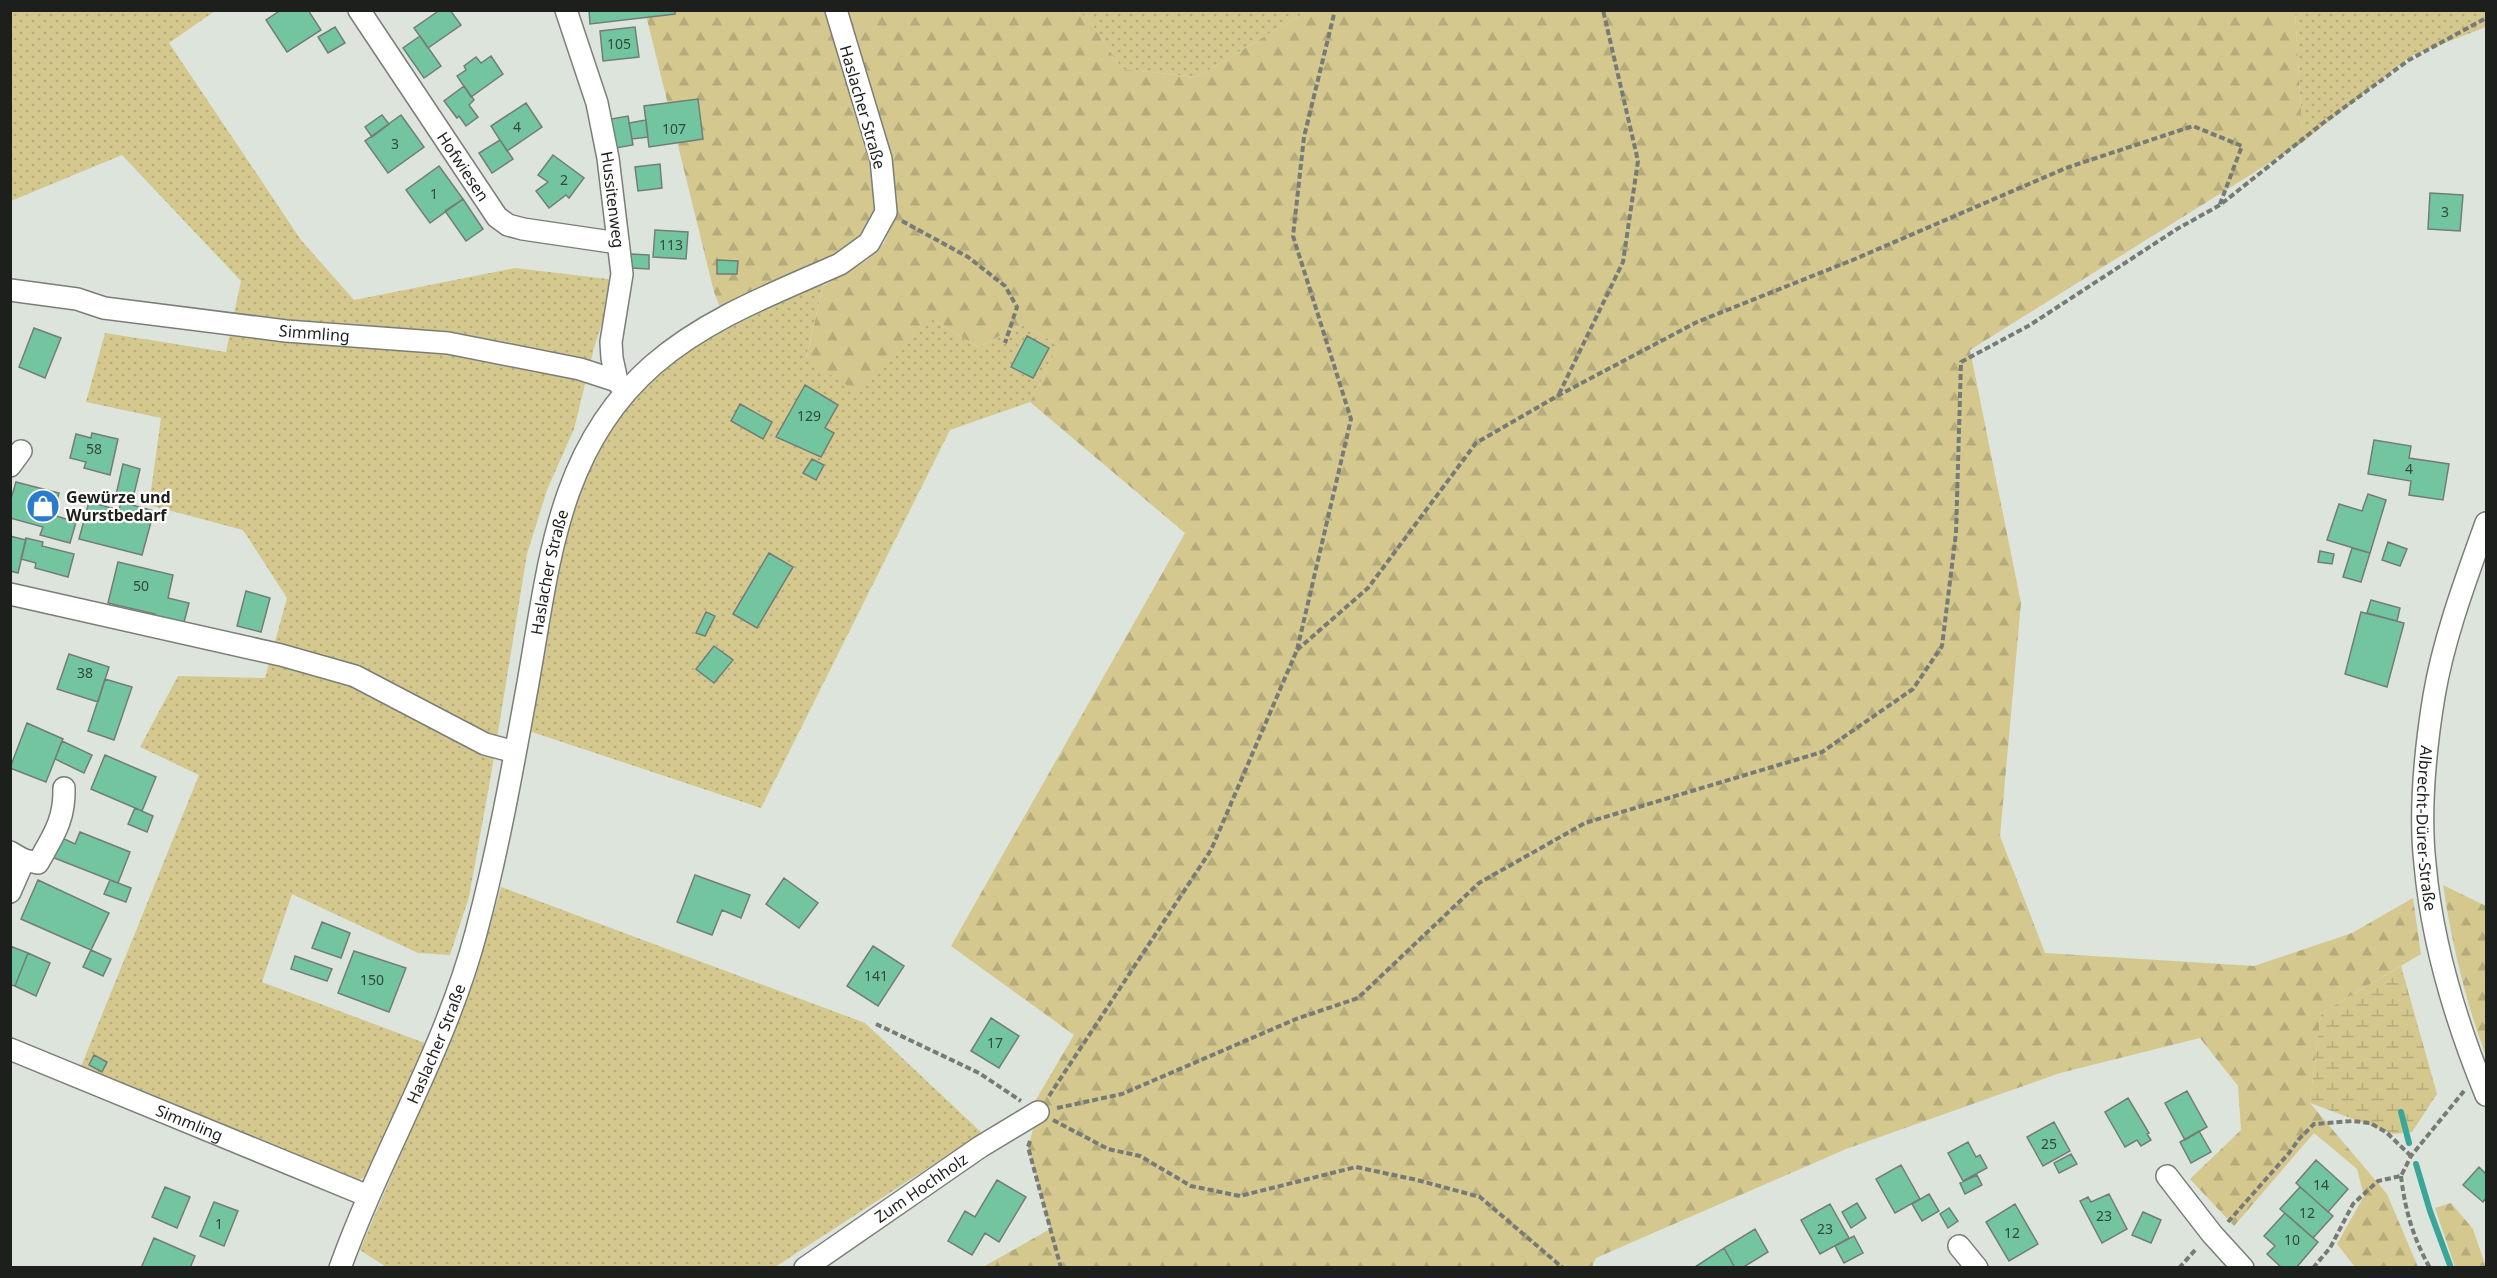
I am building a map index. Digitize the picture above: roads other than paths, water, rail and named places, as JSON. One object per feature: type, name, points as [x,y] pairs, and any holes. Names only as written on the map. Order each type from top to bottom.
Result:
[{"type":"street","name":"Hofwiesen","points":[[359,10],[497,217],[508,225],[523,229],[618,243]]},
{"type":"street","name":"Hussitenweg","points":[[566,10],[597,102],[608,158],[622,274],[611,342],[612,358],[621,387]]},
{"type":"street","name":"Haslacher Straße","points":[[340,1268],[368,1196],[454,1004],[477,932],[515,752],[553,545],[564,501],[580,463],[621,387],[702,328],[840,264],[859,252],[869,243],[886,212],[881,159],[836,10]]},
{"type":"street","name":"Simmling","points":[[10,290],[76,299],[104,308],[286,331],[448,343],[580,369],[621,387]]},
{"type":"street","name":"Albrecht-Dürer-Straße","points":[[2487,523],[2459,599],[2434,695],[2424,782],[2424,863],[2436,941],[2469,1053],[2487,1095]]},
{"type":"street","points":[[10,594],[281,655],[356,676],[485,744],[515,752]]},
{"type":"street","points":[[10,892],[17,856],[38,863],[56,832],[64,807],[63,788]]},
{"type":"street","name":"Simmling","points":[[10,1048],[368,1196]]},
{"type":"street","name":"Zum Hochholz","points":[[805,1268],[980,1146],[1038,1112]]},
{"type":"street","points":[[2167,1176],[2212,1234],[2243,1268]]},
{"type":"street","points":[[1959,1246],[1977,1268]]},
{"type":"waterway","points":[[2401,1112],[2409,1143]]},
{"type":"waterway","points":[[2416,1164],[2451,1268]]},
{"type":"place","name":"Gewürze und Wurstbedarf","points":[[43,506]]}]
